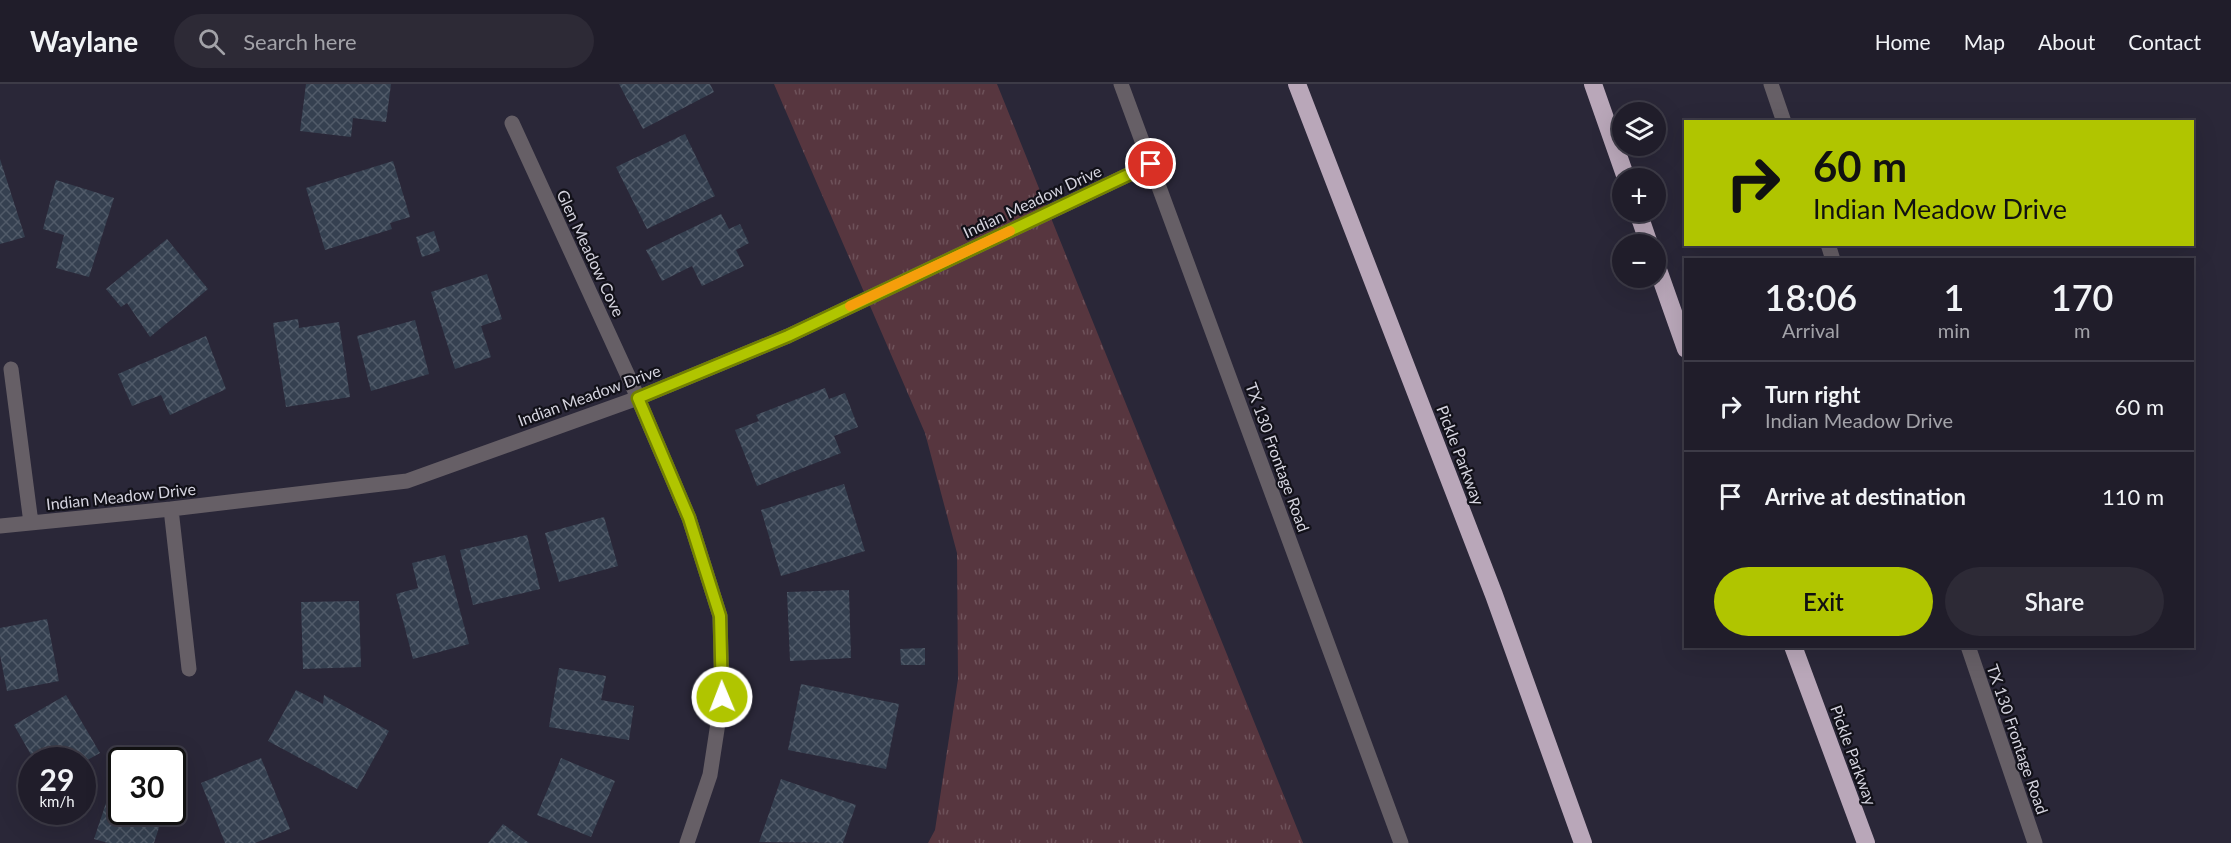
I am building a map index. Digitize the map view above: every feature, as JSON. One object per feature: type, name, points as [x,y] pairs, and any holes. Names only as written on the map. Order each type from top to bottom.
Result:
[{"type":"highway","name":"Pickle Parkway","points":[[1297,84],[1494,595],[1583,843]]},
{"type":"highway","points":[[1593,84],[1622,168]]},
{"type":"highway","points":[[1664,288],[1684,343]]},
{"type":"highway","name":"Pickle Parkway","points":[[1794,648],[1866,843]]},
{"type":"street","name":"TX 130 Frontage Road","points":[[1121,84],[1401,843]]},
{"type":"street","points":[[1771,84],[1783,120]]},
{"type":"street","name":"Glen Meadow Cove","points":[[512,123],[638,398],[689,518],[720,616],[722,697],[710,775],[687,843]]},
{"type":"street","name":"Indian Meadow Drive","points":[[0,526],[171,509],[407,481],[638,398],[788,336],[1151,164]]},
{"type":"street","points":[[11,369],[31,523]]},
{"type":"street","points":[[171,509],[189,669]]},
{"type":"street","name":"TX 130 Frontage Road","points":[[1969,648],[2035,843]]},
{"type":"green space","points":[[774,84],[997,84],[1303,843],[928,843],[935,830],[958,679],[957,553],[925,433]]},
{"type":"building","points":[[306,84],[391,84],[386,122],[353,118],[351,137],[300,131]]},
{"type":"building","points":[[619,84],[710,84],[714,92],[643,129]]},
{"type":"building","points":[[685,134],[715,196],[647,229],[616,167]]},
{"type":"building","points":[[0,159],[25,237],[0,244]]},
{"type":"building","points":[[393,161],[410,217],[390,223],[392,229],[325,250],[306,188]]},
{"type":"building","points":[[56,180],[114,198],[89,277],[56,268],[64,235],[43,229]]},
{"type":"building","points":[[721,214],[729,229],[740,224],[749,243],[736,250],[744,266],[702,286],[692,266],[662,281],[646,250]]},
{"type":"building","points":[[434,231],[440,251],[422,257],[416,237]]},
{"type":"building","points":[[167,239],[208,289],[150,337],[127,303],[121,307],[106,289]]},
{"type":"building","points":[[487,274],[502,319],[481,326],[491,357],[455,369],[431,292]]},
{"type":"building","points":[[298,319],[299,328],[339,322],[350,397],[286,407],[273,323]]},
{"type":"building","points":[[415,320],[429,374],[371,391],[357,336]]},
{"type":"building","points":[[206,336],[226,389],[170,415],[161,395],[132,406],[118,374]]},
{"type":"building","points":[[825,388],[829,399],[845,393],[858,427],[834,436],[841,453],[757,486],[735,430],[759,421],[756,415]]},
{"type":"building","points":[[844,484],[865,551],[781,576],[761,510]]},
{"type":"building","points":[[604,517],[618,566],[559,582],[545,533]]},
{"type":"building","points":[[527,535],[540,589],[473,605],[460,550]]},
{"type":"building","points":[[445,555],[469,644],[413,659],[396,594],[418,588],[412,563]]},
{"type":"building","points":[[849,590],[851,658],[790,661],[787,592]]},
{"type":"building","points":[[359,601],[361,667],[303,669],[301,602]]},
{"type":"building","points":[[47,619],[59,681],[7,691],[0,655],[0,628]]},
{"type":"building","points":[[925,648],[925,665],[901,665],[900,649]]},
{"type":"building","points":[[559,668],[606,676],[601,700],[634,706],[629,740],[549,727]]},
{"type":"building","points":[[801,684],[899,704],[886,769],[788,750]]},
{"type":"building","points":[[296,690],[323,704],[324,695],[389,731],[357,789],[268,741]]},
{"type":"building","points":[[66,695],[100,753],[96,755],[96,747],[27,747],[14,725]]},
{"type":"building","points":[[261,758],[290,829],[255,843],[225,843],[201,783]]},
{"type":"building","points":[[561,758],[615,781],[591,837],[537,815]]},
{"type":"building","points":[[781,779],[856,805],[843,843],[759,842]]},
{"type":"building","points":[[108,797],[108,825],[160,825],[154,843],[108,843],[94,839]]},
{"type":"building","points":[[503,824],[529,843],[488,843]]},
{"type":"slow traffic","points":[[850,306],[1010,231]]},
{"type":"route","points":[[722,697],[720,616],[689,518],[638,398],[788,336],[1151,164]]}]
